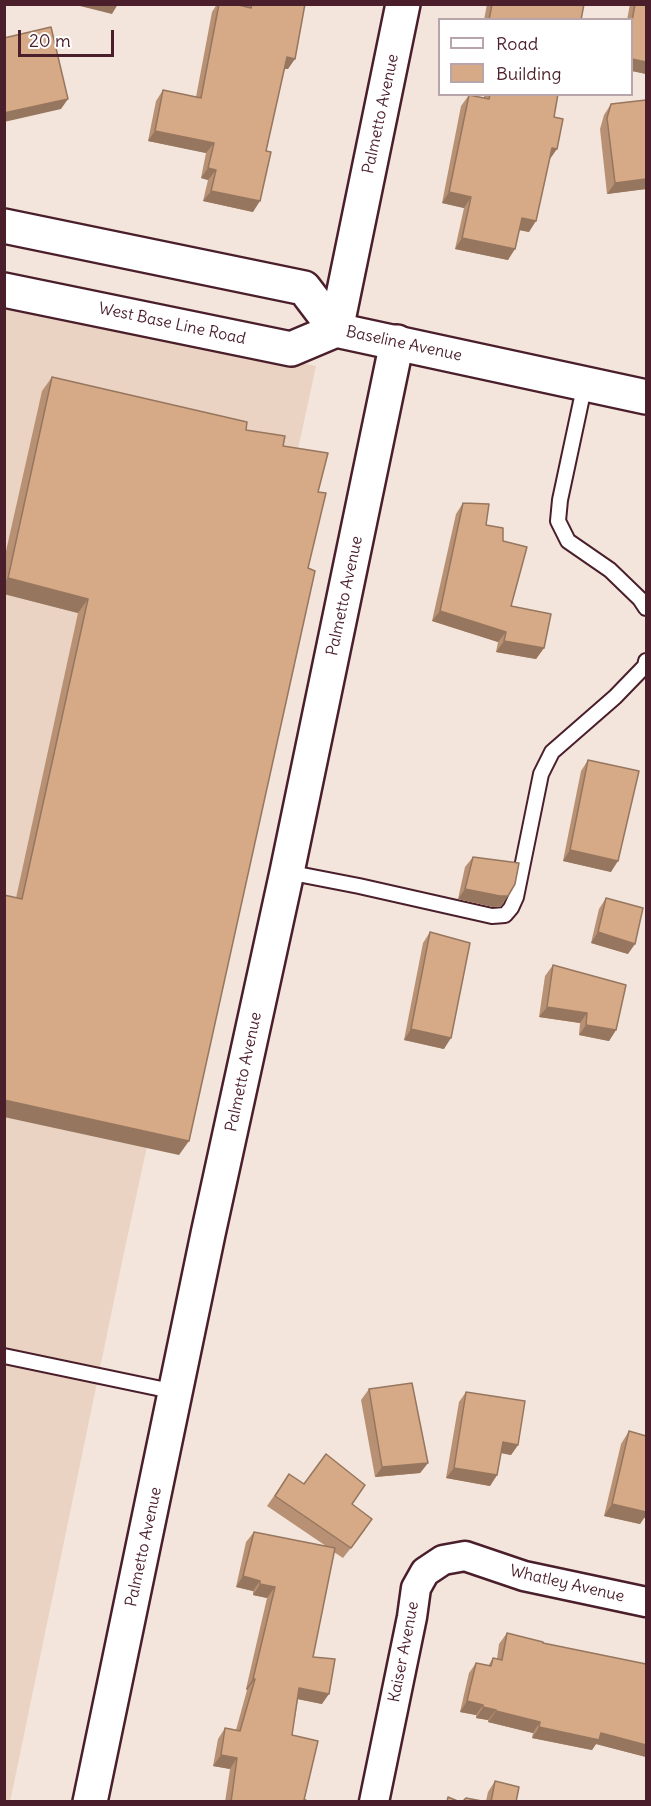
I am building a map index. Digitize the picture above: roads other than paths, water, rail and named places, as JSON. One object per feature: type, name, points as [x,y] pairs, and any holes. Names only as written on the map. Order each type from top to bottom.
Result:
[{"type":"street","name":"Palmetto Avenue","points":[[336,330],[404,4]]},
{"type":"street","name":"Baseline Avenue","points":[[4,226],[304,288],[336,330],[646,397]]},
{"type":"street","name":"West Base Line Road","points":[[4,290],[291,349],[336,330]]},
{"type":"street","name":"Palmetto Avenue","points":[[90,1802],[397,342]]},
{"type":"street","name":"Kaiser Avenue","points":[[374,1802],[416,1588],[425,1572],[443,1560],[465,1556],[488,1564]]},
{"type":"street","name":"Whatley Avenue","points":[[488,1564],[524,1576],[646,1602]]},
{"type":"lane","points":[[585,383],[560,500],[558,521],[568,541],[610,570],[640,599],[646,608]]},
{"type":"lane","points":[[287,872],[359,885],[492,916],[505,915],[516,897],[541,774],[552,752],[615,697],[645,666],[646,661]]},
{"type":"lane","points":[[4,1356],[177,1392]]}]
